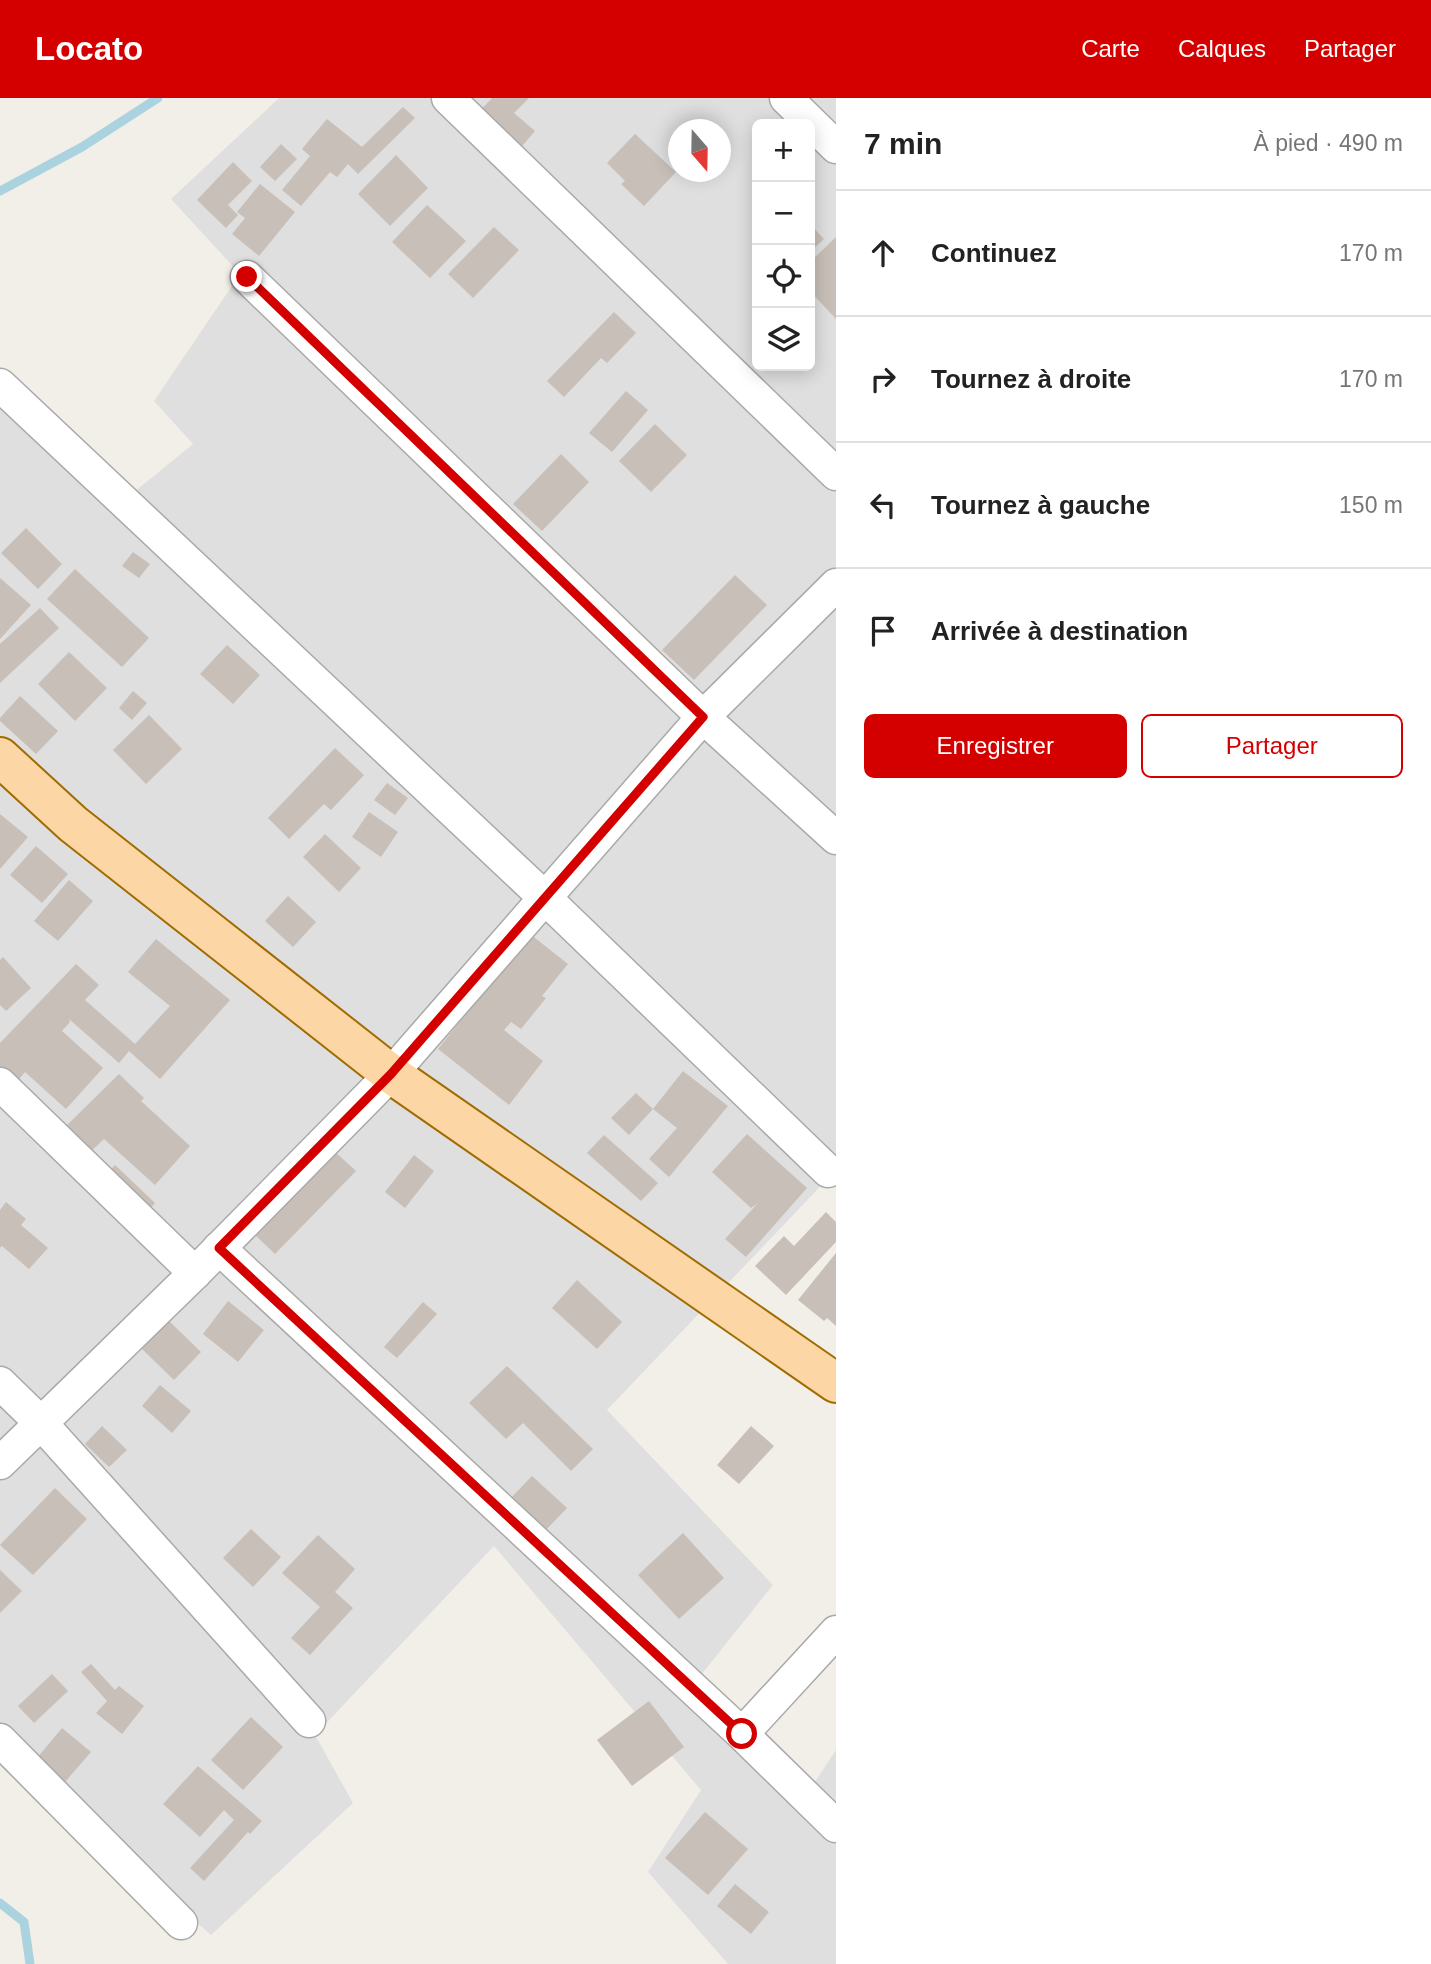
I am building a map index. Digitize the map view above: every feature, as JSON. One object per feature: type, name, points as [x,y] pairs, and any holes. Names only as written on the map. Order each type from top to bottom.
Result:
[{"type":"main road","points":[[0,757],[73,824],[391,1074],[836,1383]]},
{"type":"street","points":[[448,98],[836,474]]},
{"type":"street","points":[[786,98],[836,147]]},
{"type":"street","points":[[247,277],[703,717],[836,838]]},
{"type":"street","points":[[0,385],[544,897],[828,1171]]},
{"type":"street","points":[[0,1463],[195,1273],[391,1074],[703,717],[836,585]]},
{"type":"street","points":[[0,1084],[195,1273]]},
{"type":"street","points":[[219,1248],[742,1734],[836,1826]]},
{"type":"street","points":[[0,1383],[40,1422],[309,1721]]},
{"type":"street","points":[[742,1734],[836,1632]]},
{"type":"street","points":[[0,1740],[181,1923]]},
{"type":"shaded area","points":[[279,98],[836,98],[836,1170],[607,1410],[773,1585],[681,1700],[797,1809],[836,1750],[836,1964],[728,1964],[648,1872],[701,1790],[494,1546],[315,1735],[353,1803],[211,1935],[0,1746],[0,369],[128,497],[193,444],[154,401],[240,274],[171,199]]},
{"type":"building","points":[[492,98],[529,98],[514,113],[535,131],[516,153],[475,116]]},
{"type":"building","points":[[403,107],[415,118],[358,174],[348,164],[337,177],[330,172],[301,206],[282,190],[310,156],[302,149],[327,119],[362,147]]},
{"type":"building","points":[[635,134],[668,165],[668,180],[644,206],[621,184],[625,181],[607,163]]},
{"type":"building","points":[[281,144],[297,159],[275,181],[260,167]]},
{"type":"building","points":[[396,155],[428,188],[390,226],[358,194]]},
{"type":"building","points":[[233,162],[252,181],[228,205],[238,215],[226,228],[197,200]]},
{"type":"building","points":[[260,184],[295,212],[259,256],[232,234],[245,218],[237,212]]},
{"type":"building","points":[[427,205],[466,241],[430,278],[392,242]]},
{"type":"building","points":[[494,227],[519,250],[473,298],[448,274]]},
{"type":"building","points":[[815,229],[824,239],[815,247]]},
{"type":"building","points":[[836,237],[836,319],[815,296],[815,257]]},
{"type":"building","points":[[614,312],[636,333],[607,363],[601,358],[564,397],[547,381]]},
{"type":"building","points":[[626,391],[648,410],[612,452],[589,433]]},
{"type":"building","points":[[655,424],[687,455],[651,492],[619,461]]},
{"type":"building","points":[[561,454],[589,482],[542,531],[513,504]]},
{"type":"building","points":[[26,528],[62,564],[38,589],[1,553]]},
{"type":"building","points":[[133,552],[150,564],[139,578],[122,566]]},
{"type":"building","points":[[75,569],[149,638],[122,667],[47,599]]},
{"type":"building","points":[[735,575],[767,605],[694,680],[662,650]]},
{"type":"building","points":[[0,578],[31,605],[0,639]]},
{"type":"building","points":[[40,608],[59,628],[0,683],[0,644]]},
{"type":"building","points":[[227,645],[260,675],[233,704],[200,674]]},
{"type":"building","points":[[69,652],[107,688],[75,721],[38,684]]},
{"type":"building","points":[[133,691],[147,703],[132,720],[119,708]]},
{"type":"building","points":[[20,696],[58,731],[36,754],[0,721]]},
{"type":"building","points":[[149,715],[182,749],[146,784],[113,750]]},
{"type":"building","points":[[335,748],[364,775],[331,810],[324,804],[289,839],[268,818]]},
{"type":"building","points":[[387,783],[408,798],[395,815],[374,800]]},
{"type":"building","points":[[369,812],[398,832],[381,857],[352,837]]},
{"type":"building","points":[[0,814],[28,837],[0,869]]},
{"type":"building","points":[[325,834],[361,868],[339,892],[303,857]]},
{"type":"building","points":[[36,846],[68,874],[42,903],[10,875]]},
{"type":"building","points":[[69,880],[93,901],[58,941],[34,921]]},
{"type":"building","points":[[288,896],[316,922],[293,947],[265,921]]},
{"type":"building","points":[[530,934],[568,964],[542,996],[546,998],[521,1029],[511,1022],[504,1030],[543,1061],[509,1105],[438,1049]]},
{"type":"building","points":[[156,939],[230,1000],[160,1079],[129,1051],[119,1063],[69,1019],[70,1022],[62,1031],[103,1068],[66,1109],[25,1072],[16,1083],[0,1068],[0,1043],[76,964],[99,985],[85,1000],[135,1044],[170,1006],[128,972]]},
{"type":"building","points":[[3,957],[31,988],[6,1011],[0,1005],[0,960]]},
{"type":"building","points":[[683,1071],[728,1106],[669,1177],[649,1159],[677,1128],[653,1109]]},
{"type":"building","points":[[119,1074],[144,1098],[141,1101],[190,1146],[155,1185],[104,1139],[85,1157],[60,1132]]},
{"type":"building","points":[[636,1093],[653,1109],[629,1135],[611,1118]]},
{"type":"building","points":[[747,1134],[807,1188],[746,1257],[725,1239],[758,1203],[751,1208],[712,1172]]},
{"type":"building","points":[[604,1135],[658,1183],[641,1201],[587,1153]]},
{"type":"building","points":[[332,1149],[356,1171],[275,1254],[251,1231]]},
{"type":"building","points":[[414,1155],[434,1171],[405,1208],[385,1192]]},
{"type":"building","points":[[115,1165],[155,1203],[144,1216],[103,1178]]},
{"type":"building","points":[[6,1202],[26,1219],[21,1225],[48,1248],[29,1269],[2,1246],[0,1248],[0,1210]]},
{"type":"building","points":[[826,1212],[836,1222],[836,1242],[786,1295],[755,1266],[784,1236],[794,1246]]},
{"type":"building","points":[[836,1253],[836,1326],[827,1318],[824,1321],[798,1300]]},
{"type":"building","points":[[577,1280],[622,1322],[597,1349],[552,1308]]},
{"type":"building","points":[[228,1301],[264,1330],[238,1362],[203,1334]]},
{"type":"building","points":[[423,1302],[437,1314],[397,1358],[384,1347]]},
{"type":"building","points":[[169,1321],[201,1352],[174,1380],[142,1349]]},
{"type":"building","points":[[507,1366],[593,1449],[571,1471],[523,1423],[506,1439],[469,1403]]},
{"type":"building","points":[[160,1385],[191,1411],[172,1433],[142,1406]]},
{"type":"building","points":[[102,1426],[127,1450],[109,1467],[85,1444]]},
{"type":"building","points":[[751,1426],[774,1446],[739,1484],[717,1465]]},
{"type":"building","points":[[532,1476],[567,1508],[541,1535],[507,1502]]},
{"type":"building","points":[[55,1488],[87,1519],[33,1575],[0,1545]]},
{"type":"building","points":[[251,1529],[281,1557],[253,1587],[223,1558]]},
{"type":"building","points":[[683,1533],[724,1578],[679,1619],[638,1575]]},
{"type":"building","points":[[318,1535],[355,1569],[335,1592],[353,1608],[310,1655],[291,1638],[320,1607],[282,1573]]},
{"type":"building","points":[[0,1570],[22,1591],[0,1613]]},
{"type":"building","points":[[91,1664],[115,1690],[119,1686],[144,1706],[122,1734],[96,1713],[107,1701],[81,1672]]},
{"type":"building","points":[[52,1674],[68,1691],[34,1723],[18,1706]]},
{"type":"building","points":[[649,1701],[684,1747],[632,1786],[597,1740]]},
{"type":"building","points":[[251,1717],[283,1747],[243,1790],[211,1760]]},
{"type":"building","points":[[62,1728],[91,1752],[65,1782],[37,1758]]},
{"type":"building","points":[[198,1766],[262,1821],[250,1834],[248,1832],[204,1881],[190,1868],[234,1820],[224,1810],[200,1837],[163,1804]]},
{"type":"building","points":[[705,1812],[748,1849],[708,1895],[665,1858]]},
{"type":"building","points":[[735,1884],[769,1912],[751,1934],[717,1906]]},
{"type":"waterway","points":[[0,191],[82,147],[158,98]]},
{"type":"waterway","points":[[0,1903],[24,1922],[30,1964]]},
{"type":"route","points":[[247,277],[703,717],[391,1074],[219,1248],[742,1734]]}]
